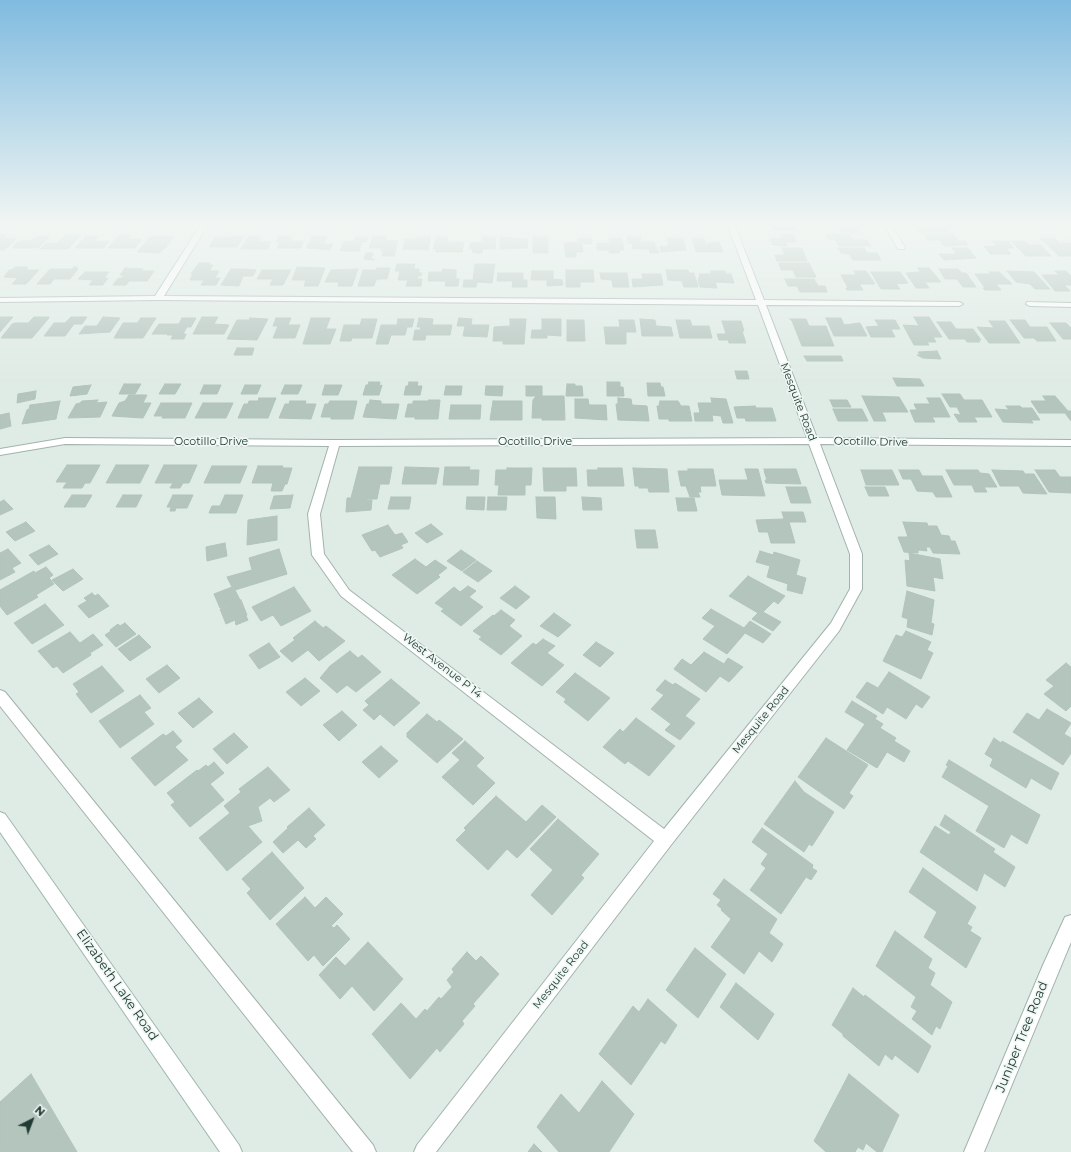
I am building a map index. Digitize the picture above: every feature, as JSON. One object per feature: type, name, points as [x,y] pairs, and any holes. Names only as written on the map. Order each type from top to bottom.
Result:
[{"type":"street","points":[[158,298],[169,280]]},
{"type":"street","name":"Mesquite Road","points":[[424,1152],[665,840],[835,627],[856,589],[856,554],[752,280]]},
{"type":"street","points":[[0,300],[158,298],[959,304]]},
{"type":"street","points":[[1030,304],[1071,305]]},
{"type":"street","name":"Ocotillo Drive","points":[[0,452],[65,441],[335,443],[814,441],[1071,444]]},
{"type":"street","name":"West Avenue P 14","points":[[335,443],[314,514],[318,555],[345,593],[665,840]]},
{"type":"street","points":[[0,696],[366,1152]]},
{"type":"street","name":"Elizabeth Lake Road","points":[[0,819],[232,1152]]},
{"type":"street","name":"Juniper Tree Road","points":[[974,1152],[1049,971],[1071,922]]},
{"type":"building","points":[[16,280],[30,280],[26,284],[12,284]]},
{"type":"building","points":[[41,280],[53,280],[50,284],[37,284]]},
{"type":"building","points":[[89,280],[107,280],[103,285],[89,285],[93,280]]},
{"type":"building","points":[[117,280],[148,280],[129,281],[126,285],[113,285]]},
{"type":"building","points":[[190,280],[219,280],[216,285],[201,285],[204,280]]},
{"type":"building","points":[[224,280],[241,280],[239,286],[221,285]]},
{"type":"building","points":[[273,280],[286,280],[283,285],[270,285]]},
{"type":"building","points":[[292,280],[320,280],[318,286],[304,286],[306,280]]},
{"type":"building","points":[[326,280],[354,280],[352,286],[338,286],[339,282],[325,282]]},
{"type":"building","points":[[360,280],[376,280],[374,286],[358,286]]},
{"type":"building","points":[[398,280],[422,280],[421,286],[406,286],[408,280]]},
{"type":"building","points":[[428,280],[459,280],[458,286],[445,286],[446,281],[428,281]]},
{"type":"building","points":[[464,280],[493,280],[492,283],[477,282],[476,287],[463,287]]},
{"type":"building","points":[[497,280],[527,280],[527,287],[512,287],[513,281],[497,281]]},
{"type":"building","points":[[531,280],[560,280],[562,280],[563,285],[547,286],[547,280]]},
{"type":"building","points":[[566,280],[594,280],[594,282],[580,282],[580,287],[566,287]]},
{"type":"building","points":[[609,280],[628,280],[629,287],[613,287],[612,280]]},
{"type":"building","points":[[632,280],[662,280],[663,285],[633,287]]},
{"type":"building","points":[[668,280],[696,280],[698,287],[684,287],[682,281]]},
{"type":"building","points":[[698,280],[733,280],[734,283],[715,282],[717,288],[700,287]]},
{"type":"building","points":[[785,280],[814,280],[818,286],[825,286],[827,292],[800,292],[797,286],[788,286]]},
{"type":"building","points":[[844,280],[872,280],[875,284],[859,284],[863,290],[847,290],[846,288],[848,288]]},
{"type":"building","points":[[876,280],[906,280],[908,283],[896,284],[900,289],[881,289]]},
{"type":"building","points":[[911,280],[939,280],[941,282],[925,282],[929,288],[916,288]]},
{"type":"building","points":[[958,280],[971,280],[976,287],[963,287]]},
{"type":"building","points":[[979,280],[1007,280],[1012,284],[996,284],[1001,290],[985,290],[983,288],[985,288]]},
{"type":"building","points":[[1014,280],[1041,280],[1050,289],[1035,289],[1030,284],[1016,282]]},
{"type":"building","points":[[1046,280],[1071,280],[1071,285],[1064,285],[1070,291],[1055,291]]},
{"type":"building","points":[[0,317],[13,317],[0,332]]},
{"type":"building","points":[[34,317],[49,318],[32,338],[1,338],[12,324],[28,323]]},
{"type":"building","points":[[71,317],[87,317],[82,324],[74,324],[65,336],[44,336],[54,323],[65,323]]},
{"type":"building","points":[[103,317],[120,318],[110,332],[79,334],[85,326],[97,326]]},
{"type":"building","points":[[202,317],[218,317],[214,324],[229,325],[224,334],[193,334]]},
{"type":"building","points":[[914,317],[929,317],[942,337],[933,337],[936,342],[927,342],[929,345],[914,345],[903,325],[919,326]]},
{"type":"building","points":[[141,318],[156,318],[143,338],[114,338],[123,323],[137,323]]},
{"type":"building","points":[[182,318],[196,318],[191,327],[187,327],[183,334],[186,334],[184,339],[171,339],[173,335],[167,335],[168,334],[152,334],[159,324],[179,324]]},
{"type":"building","points":[[250,318],[268,319],[257,340],[227,339],[237,320],[249,320]]},
{"type":"building","points":[[276,318],[291,318],[288,325],[300,325],[295,338],[273,338],[278,326],[273,326]]},
{"type":"building","points":[[311,318],[330,318],[326,329],[336,329],[330,344],[303,344]]},
{"type":"building","points":[[419,318],[433,319],[432,325],[452,325],[450,335],[426,335],[425,340],[413,340],[415,330],[420,330],[421,327],[417,327]]},
{"type":"building","points":[[459,318],[472,319],[471,325],[489,325],[487,337],[463,336],[465,326],[457,326]]},
{"type":"building","points":[[826,318],[841,318],[844,325],[860,323],[867,336],[834,336]]},
{"type":"building","points":[[362,319],[377,319],[372,338],[352,338],[351,341],[340,341],[344,325],[360,325]]},
{"type":"building","points":[[398,319],[414,319],[412,327],[407,327],[405,335],[391,335],[388,344],[376,344],[381,325],[397,325]]},
{"type":"building","points":[[510,319],[526,319],[524,344],[503,344],[503,341],[493,341],[494,327],[510,326]]},
{"type":"building","points":[[542,319],[561,319],[561,336],[547,335],[547,338],[531,338],[532,330],[542,330]]},
{"type":"building","points":[[640,319],[655,320],[656,326],[671,327],[673,336],[642,336]]},
{"type":"building","points":[[790,319],[806,319],[809,326],[826,326],[834,346],[802,346]]},
{"type":"building","points":[[567,320],[584,320],[585,341],[567,341]]},
{"type":"building","points":[[619,320],[634,320],[636,332],[626,332],[626,344],[606,344],[604,327],[620,327]]},
{"type":"building","points":[[676,320],[690,320],[692,326],[709,326],[712,338],[680,338]]},
{"type":"building","points":[[875,320],[895,320],[900,329],[891,329],[895,337],[871,337],[866,327],[879,326]]},
{"type":"building","points":[[1010,320],[1025,320],[1030,327],[1047,327],[1056,341],[1037,341],[1034,338],[1024,338]]},
{"type":"building","points":[[722,321],[741,321],[744,331],[742,331],[746,343],[729,343],[728,340],[719,340],[717,334],[726,334]]},
{"type":"building","points":[[989,321],[1005,321],[1020,343],[989,343],[977,327],[994,328]]},
{"type":"building","points":[[937,322],[951,322],[956,329],[973,329],[981,340],[978,340],[980,342],[967,342],[965,339],[949,339]]},
{"type":"building","points":[[1050,323],[1066,323],[1071,328],[1071,339],[1063,339]]},
{"type":"building","points":[[237,348],[254,348],[252,355],[234,355]]},
{"type":"building","points":[[937,351],[941,359],[923,358],[917,355],[920,355],[918,352]]},
{"type":"building","points":[[804,356],[841,356],[843,361],[807,361]]},
{"type":"building","points":[[735,371],[747,371],[749,379],[737,379]]},
{"type":"building","points":[[893,378],[920,379],[924,386],[897,386]]},
{"type":"building","points":[[369,382],[380,382],[379,386],[382,385],[379,395],[363,395],[366,385],[368,385]]},
{"type":"building","points":[[409,382],[418,382],[417,386],[422,386],[420,395],[404,395],[406,386],[408,386]]},
{"type":"building","points":[[607,382],[620,382],[620,387],[623,387],[624,396],[607,396]]},
{"type":"building","points":[[647,383],[660,383],[661,387],[663,387],[665,396],[648,396]]},
{"type":"building","points":[[124,384],[141,384],[135,394],[119,394]]},
{"type":"building","points":[[165,384],[181,384],[175,394],[159,394]]},
{"type":"building","points":[[567,384],[582,386],[583,396],[566,396]]},
{"type":"building","points":[[91,385],[87,394],[70,396],[73,387]]},
{"type":"building","points":[[204,385],[221,385],[217,394],[200,394]]},
{"type":"building","points":[[245,385],[261,385],[257,394],[241,394]]},
{"type":"building","points":[[285,385],[302,385],[298,394],[281,394]]},
{"type":"building","points":[[325,385],[342,385],[338,395],[322,395]]},
{"type":"building","points":[[446,386],[462,386],[461,395],[444,395]]},
{"type":"building","points":[[486,386],[503,386],[502,396],[485,395]]},
{"type":"building","points":[[526,386],[542,386],[542,396],[564,396],[565,420],[542,420],[542,418],[532,418],[533,400],[536,396],[526,396]]},
{"type":"building","points":[[36,391],[35,399],[17,403],[18,394]]},
{"type":"building","points":[[942,394],[960,394],[964,400],[982,400],[992,417],[974,417],[977,422],[959,422],[954,414],[961,415],[957,407],[950,407]]},
{"type":"building","points":[[129,395],[147,395],[143,403],[151,403],[143,418],[112,416],[119,403],[125,401]]},
{"type":"building","points":[[862,396],[899,397],[908,412],[882,412],[886,421],[874,421]]},
{"type":"building","points":[[1043,396],[1055,396],[1068,411],[1071,411],[1071,421],[1065,413],[1039,413],[1031,401],[1046,401]]},
{"type":"building","points":[[259,398],[276,398],[268,418],[238,418],[244,404],[248,404],[249,401],[258,401]]},
{"type":"building","points":[[618,398],[631,399],[632,405],[647,406],[649,421],[618,420],[616,404],[618,404]]},
{"type":"building","points":[[711,398],[726,399],[733,423],[723,423],[721,416],[712,415],[713,421],[695,421],[694,413],[700,413],[698,403],[712,403]]},
{"type":"building","points":[[927,398],[940,398],[950,417],[932,417],[935,422],[915,422],[910,410],[917,410],[914,404],[930,404]]},
{"type":"building","points":[[575,399],[588,399],[589,405],[606,405],[607,420],[575,418]]},
{"type":"building","points":[[98,400],[96,403],[107,402],[100,417],[68,418],[76,404],[82,401]]},
{"type":"building","points":[[370,400],[381,401],[381,404],[399,404],[396,419],[363,417],[367,404],[369,404]]},
{"type":"building","points":[[440,400],[438,419],[415,419],[415,417],[405,417],[408,404],[413,404],[413,401]]},
{"type":"building","points":[[830,400],[847,400],[851,407],[833,407]]},
{"type":"building","points":[[60,401],[56,419],[22,424],[30,405]]},
{"type":"building","points":[[290,401],[306,401],[305,404],[316,404],[311,419],[279,418],[285,404],[289,404]]},
{"type":"building","points":[[330,401],[357,401],[353,419],[331,419],[331,417],[321,417],[325,404],[328,404]]},
{"type":"building","points":[[493,401],[522,401],[522,420],[490,420]]},
{"type":"building","points":[[660,401],[678,401],[681,406],[689,406],[692,421],[669,421],[669,419],[659,419],[657,406],[659,406]]},
{"type":"building","points":[[161,403],[192,403],[185,418],[162,418],[163,416],[154,416]]},
{"type":"building","points":[[203,403],[233,403],[226,418],[195,418]]},
{"type":"building","points":[[451,405],[481,405],[480,419],[449,419]]},
{"type":"building","points":[[755,406],[756,408],[772,408],[776,421],[746,421],[745,418],[737,418],[734,407]]},
{"type":"building","points":[[1006,406],[1032,408],[1040,420],[1031,420],[1033,423],[1003,422],[995,409],[1009,410]]},
{"type":"building","points":[[833,409],[862,409],[868,421],[838,421]]},
{"type":"building","points":[[9,413],[11,426],[0,429],[0,415]]},
{"type":"building","points":[[67,465],[100,465],[90,483],[85,483],[82,488],[63,488],[67,482],[56,482]]},
{"type":"building","points":[[116,465],[149,465],[140,483],[106,483]]},
{"type":"building","points":[[164,465],[197,465],[189,483],[183,483],[180,488],[170,488],[173,483],[155,483]]},
{"type":"building","points":[[212,466],[247,466],[240,483],[204,483]]},
{"type":"building","points":[[258,466],[283,466],[282,468],[292,468],[287,484],[285,484],[282,491],[271,491],[273,483],[252,483]]},
{"type":"building","points":[[359,467],[392,467],[389,484],[380,484],[377,499],[366,499],[372,500],[371,510],[346,512],[347,498],[351,498]]},
{"type":"building","points":[[405,467],[439,468],[436,484],[402,484]]},
{"type":"building","points":[[445,467],[470,467],[469,470],[479,470],[478,485],[443,485]]},
{"type":"building","points":[[507,468],[532,468],[531,485],[525,485],[525,495],[498,495],[499,485],[495,485],[496,470],[507,470]]},
{"type":"building","points":[[543,468],[576,468],[577,486],[566,486],[566,491],[544,491]]},
{"type":"building","points":[[598,468],[622,468],[624,486],[588,486],[587,470],[598,470]]},
{"type":"building","points":[[633,468],[667,469],[669,492],[649,492],[648,488],[639,488],[639,486],[635,486]]},
{"type":"building","points":[[688,469],[713,469],[716,486],[700,486],[701,492],[698,492],[700,497],[690,497],[686,486],[681,486],[678,471],[688,471]]},
{"type":"building","points":[[745,469],[758,469],[765,496],[722,495],[719,480],[748,480]]},
{"type":"building","points":[[764,469],[796,469],[801,484],[766,483],[765,480],[767,480]]},
{"type":"building","points":[[861,470],[892,470],[899,485],[866,485]]},
{"type":"building","points":[[899,470],[919,470],[922,476],[942,476],[952,497],[936,497],[933,492],[917,491],[911,479],[903,479]]},
{"type":"building","points":[[946,470],[978,470],[980,473],[989,474],[997,487],[984,487],[987,492],[975,492],[972,485],[954,485]]},
{"type":"building","points":[[992,470],[1023,471],[1025,474],[1034,474],[1047,494],[1023,493],[1019,486],[1000,486]]},
{"type":"building","points":[[1035,470],[1055,470],[1060,477],[1071,477],[1071,493],[1049,492]]},
{"type":"building","points":[[786,487],[806,487],[811,503],[791,503]]},
{"type":"building","points":[[865,487],[885,487],[889,496],[869,496]]},
{"type":"building","points":[[72,495],[92,495],[85,507],[64,507]]},
{"type":"building","points":[[123,495],[142,495],[136,507],[116,507]]},
{"type":"building","points":[[173,495],[193,495],[187,508],[176,508],[175,511],[170,511],[171,507],[167,507]]},
{"type":"building","points":[[225,495],[243,495],[236,513],[209,513],[212,506],[220,506]]},
{"type":"building","points":[[293,495],[290,508],[270,509],[274,496]]},
{"type":"building","points":[[391,497],[411,497],[409,509],[388,509]]},
{"type":"building","points":[[467,497],[485,497],[484,510],[466,509]]},
{"type":"building","points":[[488,497],[507,497],[506,510],[487,510]]},
{"type":"building","points":[[536,497],[555,497],[556,519],[537,518]]},
{"type":"building","points":[[582,497],[601,498],[602,510],[583,510]]},
{"type":"building","points":[[676,498],[694,498],[697,511],[678,511]]},
{"type":"building","points":[[4,500],[13,509],[0,515],[0,502]]},
{"type":"building","points":[[782,512],[803,512],[806,522],[789,522],[795,543],[771,543],[768,532],[759,532],[756,520],[784,519]]},
{"type":"building","points":[[277,516],[277,540],[247,545],[248,520]]},
{"type":"building","points":[[26,522],[35,531],[15,541],[6,532]]},
{"type":"building","points":[[903,522],[927,523],[928,526],[937,526],[941,535],[949,536],[951,541],[955,541],[960,554],[933,553],[930,547],[926,547],[927,551],[918,550],[918,553],[904,552],[898,537],[908,537]]},
{"type":"building","points":[[431,524],[443,534],[427,543],[415,533]]},
{"type":"building","points":[[388,525],[395,535],[402,533],[408,542],[401,545],[403,548],[380,557],[375,550],[372,551],[362,535]]},
{"type":"building","points":[[635,530],[655,530],[658,548],[637,548]]},
{"type":"building","points":[[225,543],[227,556],[207,561],[206,547]]},
{"type":"building","points":[[49,545],[58,554],[38,565],[29,555]]},
{"type":"building","points":[[8,549],[21,563],[12,568],[15,572],[0,580],[0,553]]},
{"type":"building","points":[[279,549],[287,574],[235,590],[240,600],[220,608],[214,594],[232,587],[227,577],[252,570],[249,558]]},
{"type":"building","points":[[461,550],[476,560],[462,571],[447,561]]},
{"type":"building","points":[[760,551],[773,555],[774,552],[800,560],[796,575],[806,578],[802,594],[787,590],[788,584],[767,577],[770,566],[756,562]]},
{"type":"building","points":[[909,553],[940,559],[943,579],[933,577],[935,591],[907,586],[905,560],[910,561]]},
{"type":"building","points":[[415,559],[426,567],[435,560],[447,568],[438,575],[440,577],[417,594],[392,575]]},
{"type":"building","points":[[477,561],[492,571],[478,582],[463,572]]},
{"type":"building","points":[[46,567],[53,575],[49,578],[54,584],[36,595],[38,597],[7,615],[0,606],[0,590],[34,571],[35,573]]},
{"type":"building","points":[[73,569],[83,579],[63,591],[52,580]]},
{"type":"building","points":[[748,576],[785,596],[778,604],[774,601],[763,612],[781,622],[773,631],[752,619],[758,613],[729,596]]},
{"type":"building","points":[[468,586],[476,591],[469,597],[483,607],[461,626],[441,611],[444,609],[435,603],[454,587],[460,592]]},
{"type":"building","points":[[515,586],[530,597],[516,609],[500,598]]},
{"type":"building","points":[[294,587],[311,611],[281,626],[273,615],[261,621],[252,607]]},
{"type":"building","points":[[907,591],[934,600],[931,623],[934,624],[932,635],[907,627],[908,619],[902,617]]},
{"type":"building","points":[[92,593],[95,596],[98,594],[109,606],[89,618],[78,606],[87,601],[84,598]]},
{"type":"building","points":[[241,600],[248,620],[236,625],[235,620],[226,624],[220,609]]},
{"type":"building","points":[[45,604],[64,625],[32,644],[14,623]]},
{"type":"building","points":[[711,609],[744,628],[750,621],[771,634],[763,643],[745,633],[727,654],[703,639],[715,626],[702,618]]},
{"type":"building","points":[[501,610],[515,620],[509,626],[522,636],[501,655],[479,639],[482,637],[473,631]]},
{"type":"building","points":[[554,613],[571,625],[558,637],[540,626]]},
{"type":"building","points":[[315,621],[323,628],[326,626],[345,641],[319,661],[308,650],[292,662],[280,651],[295,640],[293,638]]},
{"type":"building","points":[[125,623],[136,634],[116,647],[105,635],[118,624],[120,626]]},
{"type":"building","points":[[906,631],[931,642],[927,650],[933,653],[921,679],[883,661],[896,635],[902,637]]},
{"type":"building","points":[[70,632],[80,643],[93,634],[103,645],[90,653],[91,655],[63,673],[57,666],[53,668],[38,651]]},
{"type":"building","points":[[139,635],[151,647],[130,661],[118,649]]},
{"type":"building","points":[[543,639],[555,646],[547,653],[564,665],[542,686],[511,663],[533,643],[536,645]]},
{"type":"building","points":[[596,642],[614,653],[600,667],[583,655]]},
{"type":"building","points":[[269,643],[280,657],[259,669],[249,655]]},
{"type":"building","points":[[350,651],[358,658],[362,655],[381,672],[356,692],[347,685],[337,693],[320,678],[330,666]]},
{"type":"building","points":[[704,652],[724,664],[728,658],[743,667],[729,682],[720,676],[706,692],[674,669],[682,659],[691,665]]},
{"type":"building","points":[[1066,663],[1071,667],[1071,706],[1066,711],[1044,694],[1054,686],[1046,680]]},
{"type":"building","points":[[167,665],[180,678],[159,693],[146,679]]},
{"type":"building","points":[[102,666],[124,691],[91,713],[76,694],[79,692],[73,684]]},
{"type":"building","points":[[889,672],[930,697],[922,708],[916,704],[906,719],[887,707],[883,714],[856,697],[867,682],[878,688]]},
{"type":"building","points":[[575,673],[610,698],[588,721],[564,702],[566,699],[556,692]]},
{"type":"building","points":[[305,678],[320,691],[301,706],[286,692]]},
{"type":"building","points":[[391,679],[420,703],[394,726],[380,714],[374,720],[363,710],[369,705],[365,701]]},
{"type":"building","points":[[665,680],[673,685],[675,683],[700,699],[685,716],[695,723],[680,740],[665,730],[671,724],[651,709],[664,695],[656,690]]},
{"type":"building","points":[[140,695],[151,708],[144,712],[154,724],[120,748],[99,721]]},
{"type":"building","points":[[199,698],[213,712],[193,728],[178,713]]},
{"type":"building","points":[[852,701],[877,716],[875,719],[883,724],[880,728],[896,738],[894,741],[910,751],[904,762],[887,752],[877,768],[847,750],[865,724],[845,712]]},
{"type":"building","points":[[1047,709],[1071,723],[1064,734],[1071,738],[1071,753],[1063,765],[1013,732],[1027,713],[1039,720]]},
{"type":"building","points":[[342,711],[357,725],[339,741],[323,725]]},
{"type":"building","points":[[427,714],[437,722],[439,720],[463,739],[437,763],[407,737],[407,733]]},
{"type":"building","points":[[636,718],[675,746],[649,776],[628,761],[625,764],[603,747],[620,729],[623,732]]},
{"type":"building","points":[[173,731],[182,741],[175,747],[188,760],[155,786],[131,758],[163,734],[166,736]]},
{"type":"building","points":[[234,733],[248,747],[227,764],[213,749]]},
{"type":"building","points":[[826,738],[868,765],[849,793],[853,796],[844,809],[798,777]]},
{"type":"building","points":[[994,738],[1059,773],[1051,790],[1031,778],[1026,788],[990,766],[993,759],[985,754]]},
{"type":"building","points":[[465,741],[484,758],[476,766],[495,783],[473,805],[442,777],[460,760],[452,753]]},
{"type":"building","points":[[381,746],[398,761],[379,778],[362,762]]},
{"type":"building","points":[[949,760],[1040,815],[1027,844],[1011,834],[1004,848],[976,831],[989,806],[942,777],[948,766],[946,765]]},
{"type":"building","points":[[214,762],[224,773],[210,784],[224,800],[190,827],[171,805],[175,802],[167,793],[197,770],[198,771],[206,765],[208,767]]},
{"type":"building","points":[[268,767],[290,790],[274,802],[270,798],[258,807],[262,821],[248,826],[262,842],[227,871],[199,838],[230,813],[224,806],[241,792],[239,789]]},
{"type":"building","points":[[795,781],[804,792],[834,812],[812,846],[809,844],[804,852],[764,824]]},
{"type":"building","points":[[496,796],[526,822],[542,805],[556,817],[517,858],[507,849],[488,870],[456,840],[466,830],[464,828]]},
{"type":"building","points":[[309,808],[325,825],[313,836],[316,839],[306,848],[298,840],[283,853],[273,842],[288,828],[287,827]]},
{"type":"building","points":[[945,815],[995,849],[993,852],[1015,867],[1005,887],[984,873],[977,891],[920,852],[935,826],[949,835],[951,832],[940,825]]},
{"type":"building","points":[[558,819],[599,854],[581,875],[584,878],[552,915],[531,895],[553,870],[530,849]]},
{"type":"building","points":[[762,828],[813,865],[812,868],[817,871],[811,880],[806,877],[781,914],[750,890],[766,868],[761,864],[768,854],[752,842]]},
{"type":"building","points":[[272,852],[304,888],[270,920],[247,893],[251,889],[242,879]]},
{"type":"building","points":[[923,868],[976,907],[967,924],[972,927],[970,931],[981,938],[966,968],[924,937],[937,912],[909,892]]},
{"type":"building","points":[[724,879],[777,919],[769,933],[783,944],[772,962],[759,951],[744,974],[711,947],[731,919],[717,905],[721,900],[713,894]]},
{"type":"building","points":[[305,897],[315,908],[326,897],[343,914],[331,926],[334,928],[337,925],[350,939],[323,966],[314,955],[308,961],[276,924]]},
{"type":"building","points":[[895,931],[932,959],[928,968],[935,973],[930,985],[952,1002],[940,1029],[936,1026],[932,1035],[912,1019],[917,1011],[911,1007],[916,997],[876,966]]},
{"type":"building","points":[[368,942],[403,979],[374,1011],[352,986],[340,999],[319,975],[336,957],[345,966]]},
{"type":"building","points":[[695,948],[726,974],[698,1018],[666,990]]},
{"type":"building","points":[[467,952],[476,961],[481,956],[499,974],[473,1004],[475,1006],[462,1021],[464,1024],[440,1052],[437,1048],[410,1079],[372,1034],[401,1003],[416,1019],[425,1009],[427,1011],[439,997],[441,999],[452,987],[447,980],[454,972],[452,969]]},
{"type":"building","points":[[736,983],[774,1014],[758,1040],[720,1007]]},
{"type":"building","points":[[853,988],[864,997],[865,995],[931,1046],[918,1073],[895,1055],[892,1060],[885,1054],[879,1066],[832,1025]]},
{"type":"building","points":[[648,999],[677,1025],[665,1044],[661,1041],[631,1085],[599,1054],[633,1006],[639,1012]]},
{"type":"building","points":[[31,1074],[77,1152],[0,1152],[0,1102]]},
{"type":"building","points":[[849,1074],[899,1115],[882,1152],[877,1152],[866,1143],[863,1150],[858,1147],[855,1152],[826,1152],[814,1141]]},
{"type":"building","points":[[602,1081],[634,1114],[609,1152],[559,1152],[537,1127],[561,1094],[579,1113]]},
{"type":"building","points":[[534,1144],[542,1152],[528,1152]]}]
